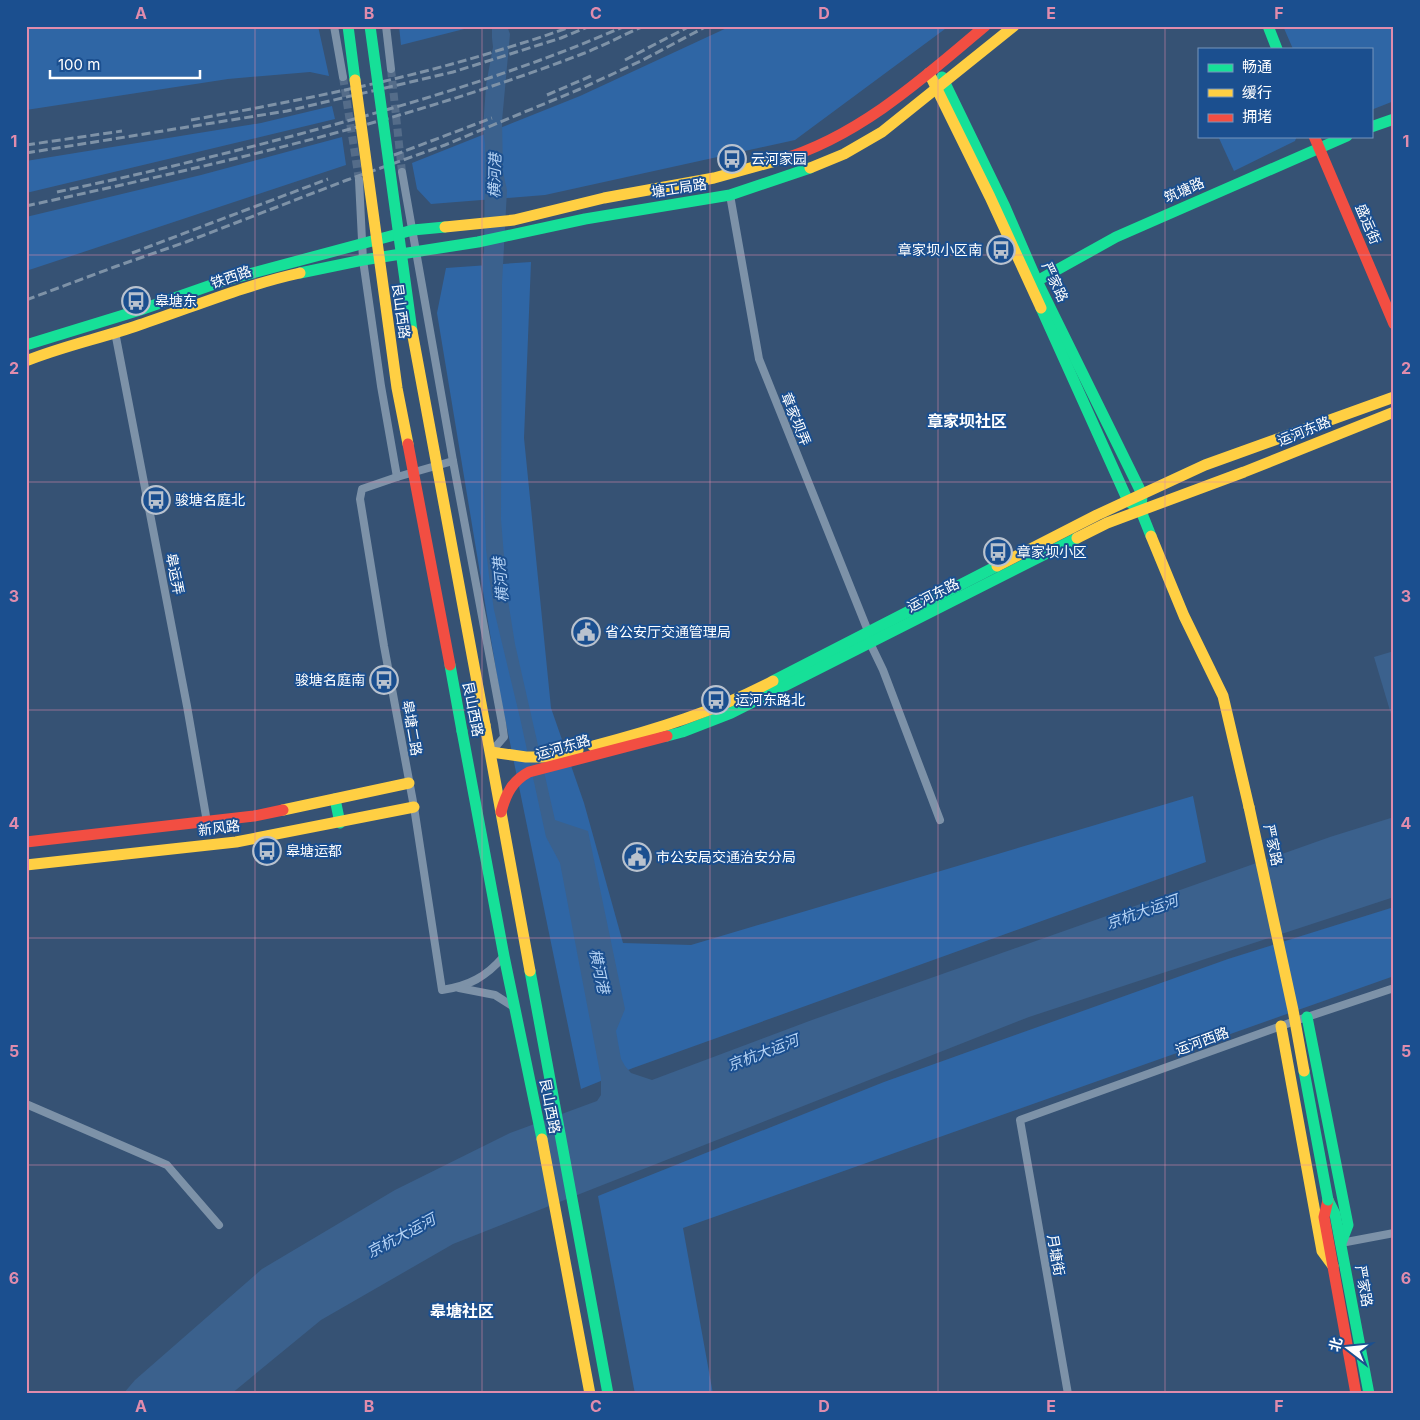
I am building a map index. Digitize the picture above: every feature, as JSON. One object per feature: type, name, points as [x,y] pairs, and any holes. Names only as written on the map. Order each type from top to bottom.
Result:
[{"type":"main road","name":"艮山西路","points":[[344,26],[349,78],[397,388],[504,956],[537,1114],[590,1394]]},
{"type":"main road","points":[[348,26],[349,78]]},
{"type":"main road","name":"艮山西路","points":[[370,26],[416,356],[491,752],[554,1107],[610,1390]]},
{"type":"main road","name":"塘工局路","points":[[361,243],[413,230],[514,220],[604,198],[714,178],[789,157],[832,138],[872,116],[985,26]]},
{"type":"main road","name":"塘工局路","points":[[362,260],[513,236],[585,219],[730,195],[794,174],[844,154],[882,132],[1014,26]]},
{"type":"main road","points":[[1268,26],[1277,48]]},
{"type":"main road","name":"严家路","points":[[932,70],[945,82],[1005,207],[1037,281],[1142,494],[1141,511],[1184,616],[1223,696],[1294,1010],[1328,1200],[1335,1214],[1369,1394]]},
{"type":"main road","name":"严家路","points":[[932,70],[936,90],[986,188],[1128,501],[1141,511]]},
{"type":"main road","points":[[1372,127],[1394,119]]},
{"type":"main road","name":"筑塘路","points":[[1037,281],[1116,237],[1317,141],[1335,138]]},
{"type":"main road","name":"盛运街","points":[[1317,141],[1394,324]]},
{"type":"main road","name":"铁西路","points":[[26,346],[140,310],[223,281],[361,243]]},
{"type":"main road","name":"铁西路","points":[[26,361],[54,350],[137,326],[269,280],[362,260]]},
{"type":"main road","name":"运河东路","points":[[869,637],[1088,520],[1205,465],[1394,397]]},
{"type":"main road","name":"运河东路","points":[[501,812],[505,796],[512,785],[520,777],[547,762],[717,708],[1107,523],[1394,412]]},
{"type":"main road","name":"运河东路","points":[[491,752],[547,762]]},
{"type":"main road","name":"新风路","points":[[26,842],[254,816],[409,783]]},
{"type":"main road","points":[[335,799],[340,822]]},
{"type":"main road","name":"新风路","points":[[26,865],[236,842],[414,807]]},
{"type":"main road","name":"严家路","points":[[1307,1017],[1348,1225],[1341,1243]]},
{"type":"main road","name":"严家路","points":[[1282,1026],[1322,1251],[1333,1266]]},
{"type":"main road","name":"严家路","points":[[1328,1200],[1324,1217],[1356,1394]]},
{"type":"street","name":"艮山西路","points":[[334,26],[349,78]]},
{"type":"street","points":[[386,26],[391,69]]},
{"type":"street","name":"艮山西路","points":[[402,172],[502,723],[504,737],[491,752]]},
{"type":"street","points":[[359,180],[362,260],[397,477],[453,461]]},
{"type":"street","name":"章家坝弄","points":[[730,195],[759,359],[940,820]]},
{"type":"street","name":"皋运弄","points":[[115,332],[187,706],[207,822]]},
{"type":"street","name":"皋塘二路","points":[[397,477],[362,489],[360,499],[414,807],[442,990],[459,988]]},
{"type":"street","points":[[459,988],[491,971],[504,956]]},
{"type":"street","points":[[459,988],[478,990],[495,995],[514,1007]]},
{"type":"street","name":"运河西路","points":[[1020,1120],[1307,1017],[1394,988]]},
{"type":"street","points":[[26,1104],[167,1165],[219,1225]]},
{"type":"street","name":"月塘街","points":[[1020,1120],[1068,1394]]},
{"type":"street","points":[[1341,1243],[1394,1233]]},
{"type":"shaded area","points":[[26,26],[318,26],[329,76],[310,72],[228,79],[26,110]]},
{"type":"shaded area","points":[[399,26],[476,26],[401,45]]},
{"type":"shaded area","points":[[731,26],[949,26],[795,140],[545,195],[431,204],[417,189],[412,163],[580,96]]},
{"type":"shaded area","points":[[1283,26],[1394,26],[1394,101],[1372,110],[1372,48],[1293,48]]},
{"type":"shaded area","points":[[332,106],[335,119],[26,193],[26,161],[261,123]]},
{"type":"shaded area","points":[[342,137],[346,165],[26,271],[26,217],[201,175]]},
{"type":"shaded area","points":[[1219,138],[1296,138],[1295,141],[1234,171]]},
{"type":"shaded area","points":[[531,262],[524,438],[551,708],[584,803],[623,943],[691,945],[1193,796],[1206,862],[633,1068],[581,1089],[500,694],[437,313],[446,268]]},
{"type":"shaded area","points":[[1394,907],[1394,976],[683,1228],[713,1394],[635,1394],[598,1196],[884,1082],[1228,959]]},
{"type":"water","points":[[492,26],[507,26],[510,34],[502,121],[503,172],[507,190],[502,284],[501,519],[507,594],[515,644],[555,820],[588,831],[625,1009],[616,1031],[621,1059],[631,1073],[652,1080],[812,1020],[1330,837],[1394,817],[1394,897],[1029,1017],[453,1244],[321,1320],[231,1394],[123,1394],[135,1380],[262,1269],[395,1190],[510,1133],[597,1101],[601,1095],[601,1078],[560,863],[546,837],[494,610],[486,549],[482,260],[484,252],[485,144],[483,130],[486,85],[493,47]]},
{"type":"water","points":[[1394,651],[1394,724],[1374,657]]},
{"type":"tunnel","points":[[391,69],[402,172]]},
{"type":"tunnel","points":[[343,77],[359,180]]},
{"type":"railway","points":[[191,120],[387,81],[529,41],[572,26]]},
{"type":"railway","points":[[26,153],[287,111],[453,72],[561,38],[590,26]]},
{"type":"railway","points":[[57,192],[212,157],[398,106],[529,64],[625,26]]},
{"type":"railway","points":[[26,206],[167,175],[377,122],[514,79],[590,51],[644,26]]},
{"type":"railway","points":[[625,60],[690,26]]},
{"type":"railway","points":[[26,300],[445,145],[580,89],[643,60],[707,26]]},
{"type":"railway","points":[[547,95],[591,76]]},
{"type":"railway","points":[[394,155],[492,118]]},
{"type":"railway","points":[[26,145],[122,131]]},
{"type":"railway","points":[[132,253],[328,179]]},
{"type":"traffic: fast","points":[[348,26],[355,80]]},
{"type":"traffic: fast","points":[[370,26],[412,331]]},
{"type":"traffic: fast","points":[[1268,26],[1277,48]]},
{"type":"traffic: fast","points":[[942,77],[1005,207],[1037,281],[1142,494],[1141,511],[1151,536]]},
{"type":"traffic: fast","points":[[1372,127],[1394,119]]},
{"type":"traffic: fast","points":[[1037,281],[1116,237],[1342,138]]},
{"type":"traffic: fast","points":[[300,273],[363,260],[478,242],[585,219],[730,195],[810,168]]},
{"type":"traffic: fast","points":[[26,345],[140,310],[223,281],[413,230],[445,227]]},
{"type":"traffic: fast","points":[[1041,308],[1128,501],[1133,505]]},
{"type":"traffic: fast","points":[[667,736],[731,713],[1077,538]]},
{"type":"traffic: fast","points":[[773,681],[997,566]]},
{"type":"traffic: fast","points":[[450,665],[462,731]]},
{"type":"traffic: fast","points":[[462,731],[504,956],[542,1139]]},
{"type":"traffic: fast","points":[[335,799],[340,823]]},
{"type":"traffic: fast","points":[[530,971],[608,1394]]},
{"type":"traffic: fast","points":[[1307,1017],[1348,1225],[1341,1243]]},
{"type":"traffic: fast","points":[[1304,1071],[1328,1200]]},
{"type":"traffic: fast","points":[[1328,1200],[1335,1214],[1369,1394]]},
{"type":"traffic: slow","points":[[810,168],[844,154],[882,132],[1014,26]]},
{"type":"traffic: slow","points":[[929,73],[990,197],[1041,308]]},
{"type":"traffic: slow","points":[[355,80],[397,388],[408,444]]},
{"type":"traffic: slow","points":[[445,227],[514,220],[604,198],[714,178],[779,160]]},
{"type":"traffic: slow","points":[[26,361],[125,330],[239,290],[300,273]]},
{"type":"traffic: slow","points":[[412,331],[485,725]]},
{"type":"traffic: slow","points":[[997,566],[1097,515],[1205,465],[1394,397]]},
{"type":"traffic: slow","points":[[1077,538],[1107,523],[1244,472],[1394,412]]},
{"type":"traffic: slow","points":[[1151,536],[1184,616],[1223,696],[1249,807]]},
{"type":"traffic: slow","points":[[593,746],[685,719],[730,702],[773,681]]},
{"type":"traffic: slow","points":[[485,725],[530,971]]},
{"type":"traffic: slow","points":[[491,752],[526,757],[548,757],[578,750]]},
{"type":"traffic: slow","points":[[283,810],[409,783]]},
{"type":"traffic: slow","points":[[26,865],[236,842],[414,807]]},
{"type":"traffic: slow","points":[[1249,807],[1293,1010],[1304,1071]]},
{"type":"traffic: slow","points":[[1281,1026],[1322,1251],[1333,1266]]},
{"type":"traffic: slow","points":[[542,1139],[590,1394]]},
{"type":"traffic: jam","points":[[779,160],[808,150],[836,137],[863,121],[914,85],[985,26]]},
{"type":"traffic: jam","points":[[1315,138],[1394,324]]},
{"type":"traffic: jam","points":[[408,444],[450,665]]},
{"type":"traffic: jam","points":[[501,812],[510,789],[529,772],[667,736]]},
{"type":"traffic: jam","points":[[26,842],[254,816],[283,810]]},
{"type":"traffic: jam","points":[[1328,1200],[1324,1217],[1356,1394]]},
{"type":"place","name":"云河家园","points":[[732,159]]},
{"type":"place","name":"章家坝小区南","points":[[1001,250]]},
{"type":"place","name":"皋塘东","points":[[136,301]]},
{"type":"place","name":"骏塘名庭北","points":[[156,500]]},
{"type":"place","name":"章家坝小区","points":[[998,552]]},
{"type":"place","name":"省公安厅交通管理局","points":[[586,632]]},
{"type":"place","name":"骏塘名庭南","points":[[384,680]]},
{"type":"place","name":"运河东路北","points":[[716,700]]},
{"type":"place","name":"皋塘运都","points":[[267,851]]},
{"type":"place","name":"市公安局交通治安分局","points":[[637,857]]},
{"type":"district","name":"章家坝社区","points":[[967,421]]},
{"type":"district","name":"皋塘社区","points":[[462,1311]]},
{"type":"water label","name":"横河港","points":[[495,176]]},
{"type":"water label","name":"横河港","points":[[501,580]]},
{"type":"water label","name":"京杭大运河","points":[[1142,912]]},
{"type":"water label","name":"横河港","points":[[599,971]]},
{"type":"water label","name":"京杭大运河","points":[[763,1053]]},
{"type":"water label","name":"京杭大运河","points":[[401,1236]]}]
